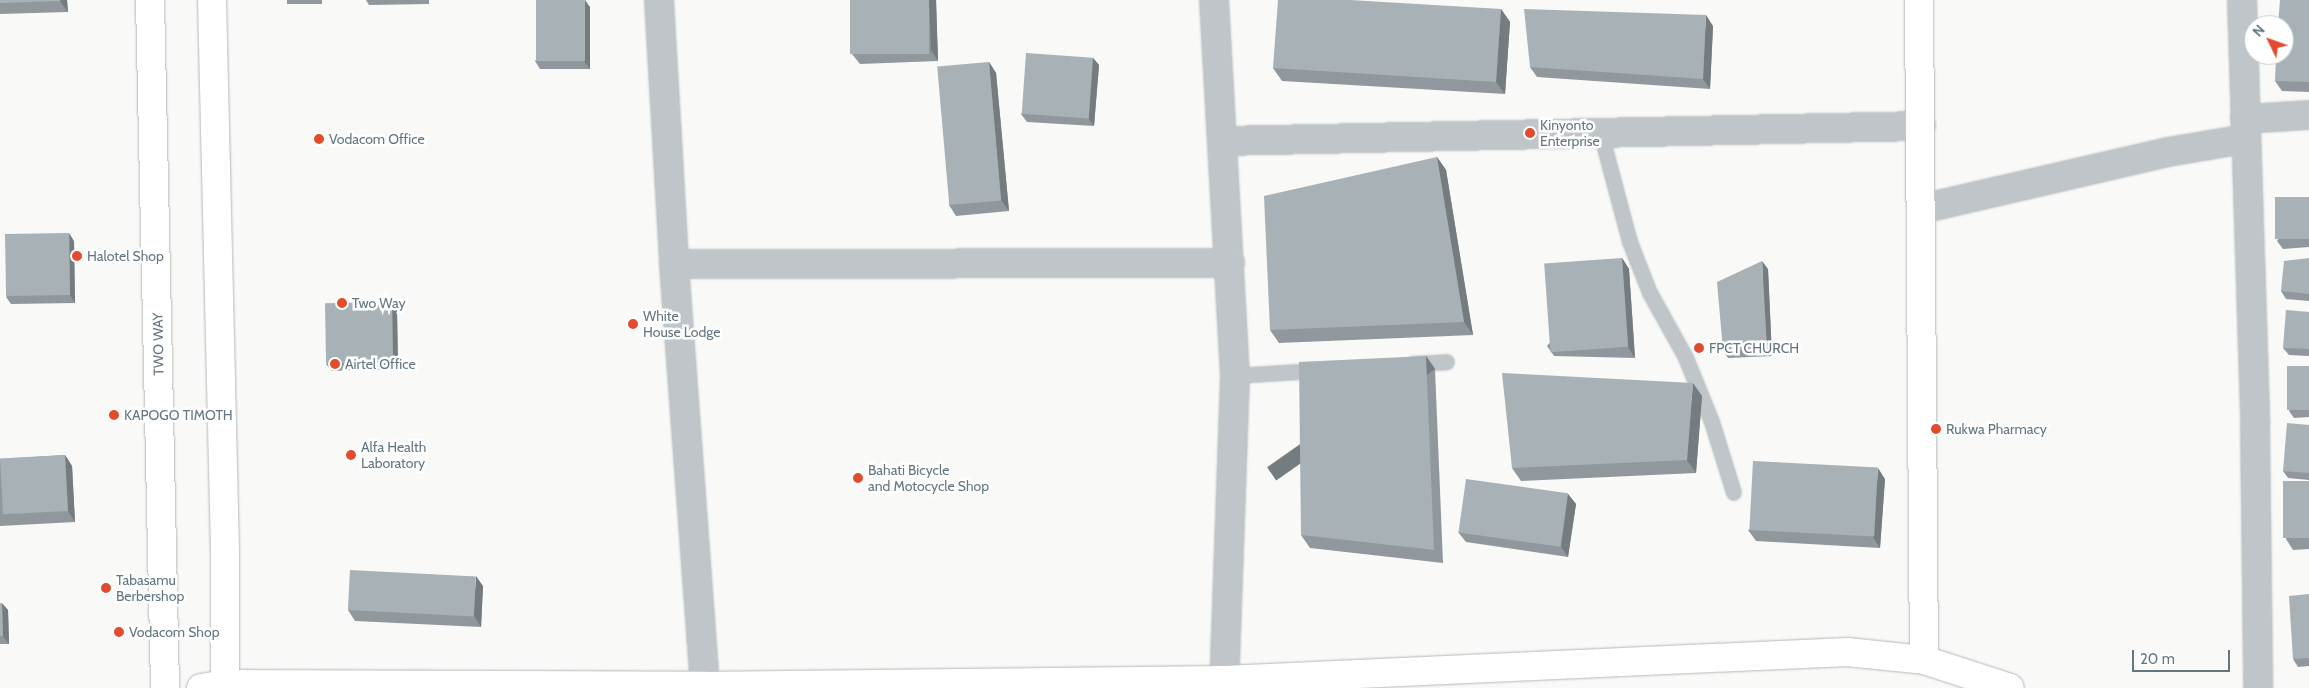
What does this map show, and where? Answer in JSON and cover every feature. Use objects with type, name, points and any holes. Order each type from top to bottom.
[{"type":"street","name":"TWO WAY","points":[[150,0],[165,688]]},
{"type":"street","points":[[212,0],[218,687],[1224,684],[1847,652],[1924,660],[2010,688]]},
{"type":"street","points":[[659,0],[674,264],[705,686]]},
{"type":"street","points":[[1214,0],[1235,376],[1224,684]]},
{"type":"street","points":[[1919,0],[1924,660]]},
{"type":"street","points":[[2242,0],[2255,424],[2258,688]]},
{"type":"street","points":[[1922,209],[2168,152],[2245,129],[2309,115]]},
{"type":"street","points":[[1222,141],[1921,126]]},
{"type":"street","points":[[674,264],[1230,264]]},
{"type":"lane","points":[[1601,133],[1630,242],[1650,293],[1686,358],[1712,422],[1734,493]]},
{"type":"lane","points":[[1399,365],[1447,362]]},
{"type":"lane","points":[[1235,376],[1331,370]]},
{"type":"building","points":[[0,0],[60,0],[60,1],[0,3]]},
{"type":"building","points":[[536,0],[585,0],[585,61],[536,61]]},
{"type":"building","points":[[850,0],[929,0],[929,54],[850,54]]},
{"type":"building","points":[[1278,0],[1350,0],[1501,9],[1496,82],[1273,68]]},
{"type":"building","points":[[2280,0],[2309,0],[2309,82],[2275,81],[2276,65],[2294,65],[2294,15],[2279,15]]},
{"type":"building","points":[[1524,9],[1706,15],[1703,79],[1530,67]]},
{"type":"building","points":[[1026,53],[1093,58],[1089,119],[1022,114]]},
{"type":"building","points":[[989,62],[1001,200],[949,205],[937,67]]},
{"type":"building","points":[[1437,157],[1464,322],[1270,330],[1264,196]]},
{"type":"building","points":[[2275,197],[2309,197],[2309,239],[2275,239]]},
{"type":"building","points":[[69,233],[70,295],[6,296],[5,234]]},
{"type":"building","points":[[1622,258],[1628,347],[1550,352],[1544,263]]},
{"type":"building","points":[[2309,258],[2309,294],[2281,291],[2284,261]]},
{"type":"building","points":[[1762,261],[1767,349],[1723,350],[1717,282]]},
{"type":"building","points":[[392,302],[393,362],[326,363],[325,303]]},
{"type":"building","points":[[2286,310],[2309,312],[2309,349],[2283,348]]},
{"type":"building","points":[[1426,356],[1434,550],[1301,535],[1299,362]]},
{"type":"building","points":[[2287,366],[2309,366],[2309,410],[2287,410]]},
{"type":"building","points":[[1502,373],[1693,383],[1687,460],[1512,468]]},
{"type":"building","points":[[2287,423],[2309,425],[2309,473],[2283,471]]},
{"type":"building","points":[[65,455],[68,511],[3,514],[0,458]]},
{"type":"building","points":[[1753,461],[1878,468],[1874,536],[1749,530]]},
{"type":"building","points":[[1466,479],[1568,493],[1560,547],[1458,532]]},
{"type":"building","points":[[2283,481],[2309,481],[2309,538],[2283,538]]},
{"type":"building","points":[[350,570],[476,577],[474,617],[348,610]]},
{"type":"building","points":[[2309,594],[2309,658],[2293,659],[2289,596]]},
{"type":"building","points":[[0,603],[2,603],[3,636],[0,636]]},
{"type":"place","name":"Kinyonto Enterprise","points":[[1530,133]]},
{"type":"place","name":"Vodacom Office","points":[[319,139]]},
{"type":"place","name":"Halotel Shop","points":[[77,256]]},
{"type":"place","name":"Two Way","points":[[342,303]]},
{"type":"place","name":"White House Lodge","points":[[633,324]]},
{"type":"place","name":"FPCT CHURCH","points":[[1699,348]]},
{"type":"place","name":"Airtel Office","points":[[335,364]]},
{"type":"place","name":"KAPOGO TIMOTH","points":[[114,415]]},
{"type":"place","name":"Rukwa Pharmacy","points":[[1936,429]]},
{"type":"place","name":"Alfa Health Laboratory","points":[[351,455]]},
{"type":"place","name":"Bahati Bicycle and Motocycle Shop","points":[[858,478]]},
{"type":"place","name":"Tabasamu Berbershop","points":[[106,588]]},
{"type":"place","name":"Vodacom Shop","points":[[119,632]]}]
